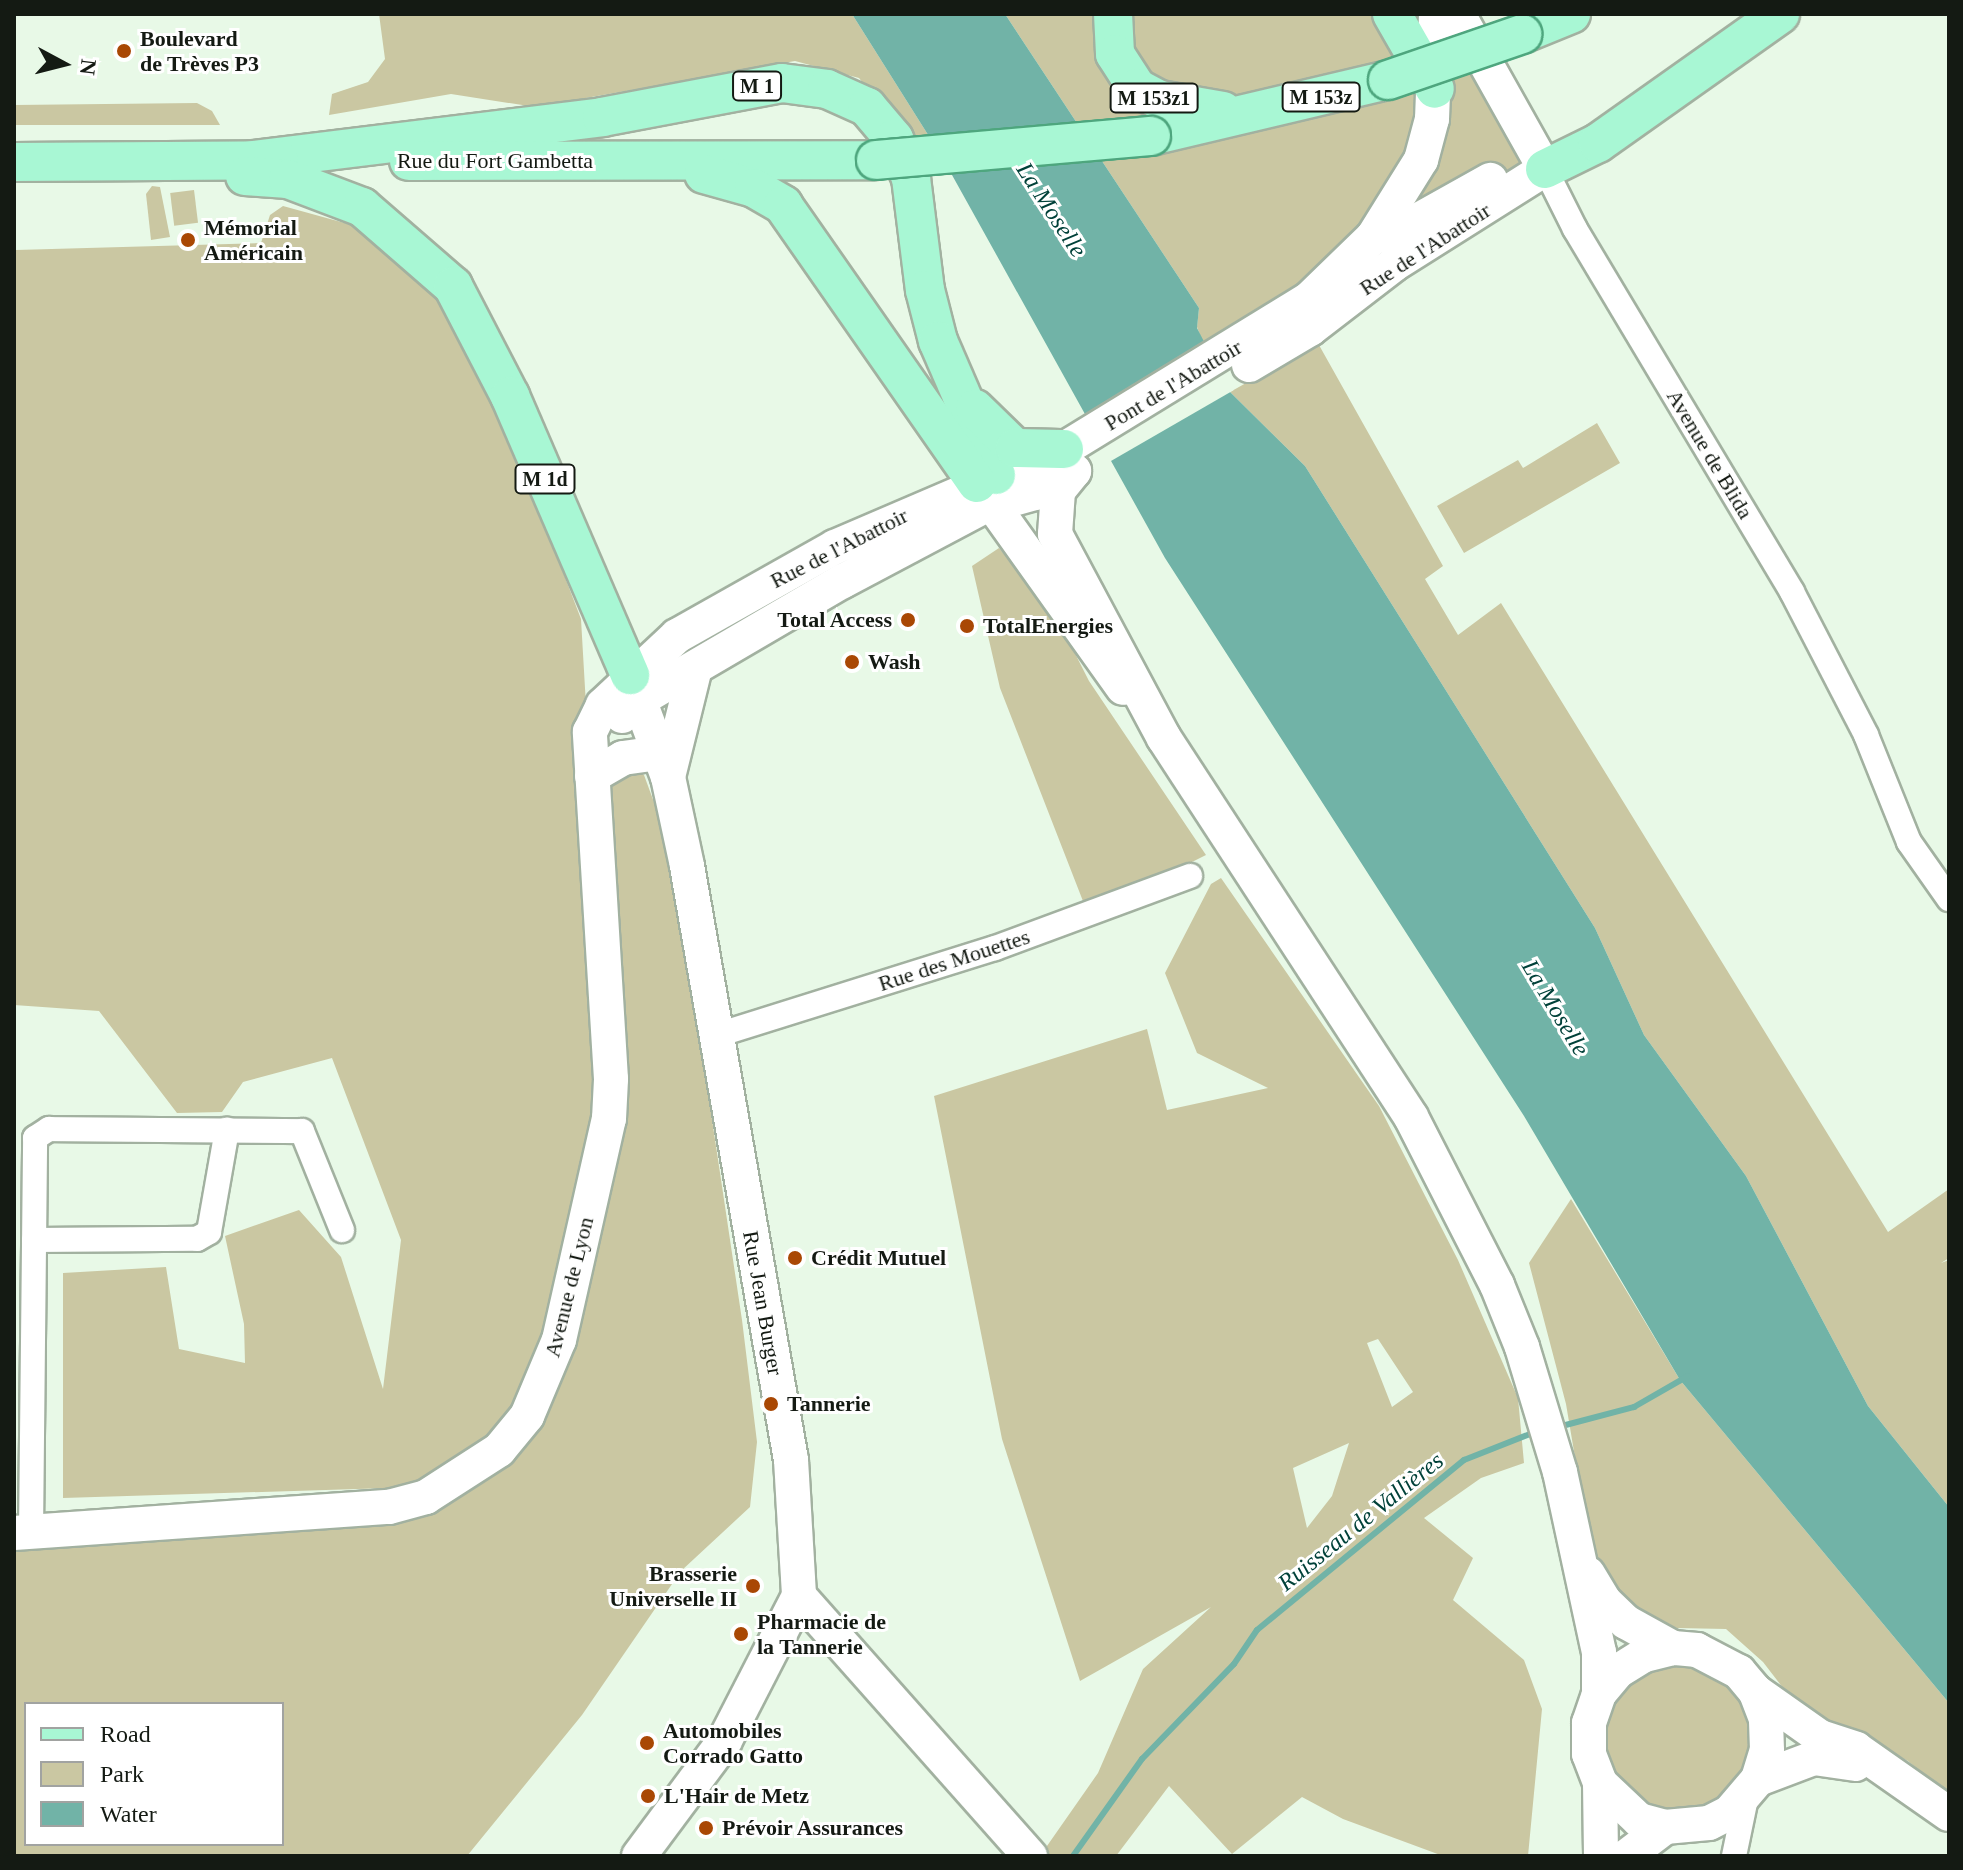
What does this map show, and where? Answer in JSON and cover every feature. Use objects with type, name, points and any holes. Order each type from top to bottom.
[{"type":"main road","name":"M 153z1","points":[[1113,14],[1115,54],[1137,88],[1179,105],[1254,114]]},
{"type":"main road","points":[[1392,14],[1435,89]]},
{"type":"main road","name":"Rue de l'Abattoir","points":[[1260,345],[1373,237],[1421,160],[1435,89],[1436,14]]},
{"type":"main road","name":"Avenue de Blida","points":[[1458,14],[1545,169]]},
{"type":"main road","name":"M 153z","points":[[1254,114],[1388,80],[1571,14]]},
{"type":"main road","points":[[1373,237],[1397,232],[1503,172],[1545,169],[1598,143],[1780,14]]},
{"type":"main road","name":"M 1","points":[[253,160],[602,117],[782,83],[827,89],[867,107],[894,139],[911,178],[925,290],[957,388],[998,492],[1093,652],[1164,738]]},
{"type":"main road","name":"Rue du Fort Gambetta","points":[[115,163],[253,160],[876,160],[1151,136],[1254,114]]},
{"type":"main road","name":"M 1","points":[[658,161],[754,188],[783,205],[998,492],[1115,641]]},
{"type":"main road","name":"M 1","points":[[14,162],[115,163]]},
{"type":"main road","name":"M 1d","points":[[115,163],[288,179],[333,193],[388,225],[453,286],[510,396],[634,687]]},
{"type":"main road","name":"Rue de l'Abattoir","points":[[1260,345],[1310,329],[1393,265],[1545,169]]},
{"type":"main road","name":"Pont de l'Abattoir","points":[[1082,452],[1260,345]]},
{"type":"main road","name":"M 1","points":[[957,388],[997,435],[1015,448],[1082,452],[1058,491],[1055,534],[1115,641],[1164,738],[1411,1117],[1497,1285],[1536,1392],[1560,1472],[1599,1652],[1599,1694]]},
{"type":"main road","name":"Rue de l'Abattoir","points":[[634,687],[695,668],[998,492],[1082,452]]},
{"type":"main road","name":"Rue de l'Abattoir","points":[[634,687],[677,636],[835,547],[998,492]]},
{"type":"main road","points":[[592,776],[623,758],[664,765],[695,668]]},
{"type":"main road","name":"Rue Jean Burger","points":[[634,687],[664,765],[791,1460],[799,1596]]},
{"type":"main road","name":"Avenue de Lyon","points":[[23,1533],[326,1515],[426,1497],[499,1450],[527,1416],[559,1340],[609,1119],[611,1079],[590,732],[603,705],[634,687]]},
{"type":"main road","name":"M 1","points":[[1578,1558],[1604,1601],[1626,1622],[1673,1648]]},
{"type":"main road","points":[[639,1856],[725,1740],[799,1596],[1030,1856]]},
{"type":"main road","points":[[1601,1856],[1600,1783],[1589,1754],[1589,1723],[1599,1694],[1618,1671],[1644,1655],[1673,1648],[1720,1658],[1755,1691],[1797,1723],[1856,1749],[1949,1814]]},
{"type":"main road","points":[[1752,1788],[1767,1735],[1755,1691]]},
{"type":"main road","points":[[1600,1783],[1639,1820],[1665,1827],[1709,1823],[1752,1788],[1792,1763],[1828,1756],[1897,1776]]},
{"type":"main road","points":[[1627,1856],[1665,1827]]},
{"type":"street","name":"Avenue de Blida","points":[[1545,169],[1575,229],[1792,592],[1866,735],[1909,842],[1949,899]]},
{"type":"street","name":"Rue des Mouettes","points":[[714,1036],[995,948],[1190,876]]},
{"type":"street","points":[[23,1533],[35,1138],[49,1129],[302,1131],[342,1230]]},
{"type":"street","points":[[34,1240],[197,1239],[209,1232],[227,1130]]},
{"type":"street","points":[[1734,1856],[1752,1788]]},
{"type":"green space","points":[[379,14],[852,14],[942,157],[920,156],[859,78],[795,61],[535,107],[451,94],[329,115],[332,94],[368,82],[385,59]]},
{"type":"green space","points":[[1005,14],[1443,14],[1545,169],[1310,329],[1443,566],[1425,579],[1458,635],[1501,603],[1888,1232],[1949,1189],[1949,1258],[1941,1263],[1949,1260],[1949,1507],[1868,1406],[1746,1176],[1644,1035],[1595,928],[1305,466],[1230,392],[1271,369],[1205,348],[1197,327],[1199,308]]},
{"type":"green space","points":[[197,103],[212,111],[220,125],[14,125],[14,105]]},
{"type":"green space","points":[[152,186],[160,187],[170,237],[151,240],[146,194]]},
{"type":"green space","points":[[194,190],[198,223],[174,226],[170,193]]},
{"type":"green space","points":[[283,206],[370,230],[441,293],[502,413],[581,619],[588,740],[644,775],[662,824],[684,932],[742,1320],[757,1442],[750,1507],[681,1571],[582,1715],[467,1856],[14,1856],[14,1546],[421,1487],[63,1498],[63,1273],[166,1267],[179,1349],[245,1363],[244,1324],[225,1236],[299,1210],[341,1257],[383,1389],[401,1240],[332,1058],[243,1082],[222,1112],[177,1113],[99,1011],[14,1005],[16,250],[261,243],[270,215]]},
{"type":"green space","points":[[1597,423],[1620,463],[1464,553],[1437,506],[1518,460],[1523,468]]},
{"type":"green space","points":[[999,548],[1056,616],[1089,681],[1206,855],[1088,914],[1000,688],[972,566]]},
{"type":"green space","points":[[1221,878],[1379,1106],[1458,1260],[1518,1398],[1524,1463],[1481,1478],[1424,1518],[1473,1558],[1453,1600],[1524,1660],[1542,1709],[1528,1856],[1443,1856],[1343,1819],[1302,1797],[1232,1854],[1169,1786],[1116,1856],[1040,1856],[1098,1773],[1143,1669],[1211,1607],[1080,1681],[1002,1439],[934,1096],[1147,1029],[1167,1110],[1268,1088],[1197,1053],[1165,973],[1211,884]],"holes":[[[1378,1339],[1413,1392],[1392,1407],[1367,1343]],[[1349,1443],[1332,1496],[1307,1528],[1293,1468]]]},
{"type":"green space","points":[[1571,1199],[1680,1380],[1949,1703],[1949,1796],[1908,1761],[1797,1706],[1763,1662],[1726,1629],[1677,1628],[1622,1607],[1592,1558],[1566,1404],[1529,1263]]},
{"type":"green space","points":[[1678,1662],[1707,1668],[1731,1684],[1747,1708],[1753,1737],[1747,1766],[1731,1790],[1707,1806],[1678,1812],[1649,1806],[1625,1790],[1609,1766],[1603,1737],[1609,1708],[1625,1684],[1649,1668]]},
{"type":"water","name":"La Moselle","points":[[852,14],[1005,14],[1199,308],[1197,328],[1230,392],[1305,466],[1595,928],[1644,1035],[1746,1176],[1868,1406],[1949,1507],[1949,1703],[1680,1380],[1524,1116],[1165,558],[942,157]]},
{"type":"pier","points":[[1208,346],[1234,390],[1109,462],[1083,418]]},
{"type":"waterway","name":"Ruisseau de Vallières","points":[[1558,1427],[1634,1407],[1688,1376]]},
{"type":"waterway","name":"Ruisseau de Vallières","points":[[1073,1856],[1142,1759],[1234,1664],[1257,1630],[1464,1460],[1535,1432]]},
{"type":"place","name":"Boulevard de Trèves P3","points":[[124,51]]},
{"type":"place","name":"Mémorial Américain","points":[[188,240]]},
{"type":"place","name":"Total Access","points":[[908,620]]},
{"type":"place","name":"TotalEnergies","points":[[967,626]]},
{"type":"place","name":"Wash","points":[[852,662]]},
{"type":"place","name":"Crédit Mutuel","points":[[795,1258]]},
{"type":"place","name":"Tannerie","points":[[771,1404]]},
{"type":"place","name":"Brasserie Universelle II","points":[[753,1586]]},
{"type":"place","name":"Pharmacie de la Tannerie","points":[[741,1634]]},
{"type":"place","name":"Automobiles Corrado Gatto","points":[[647,1743]]},
{"type":"place","name":"L'Hair de Metz","points":[[648,1796]]},
{"type":"place","name":"Prévoir Assurances","points":[[706,1828]]}]
